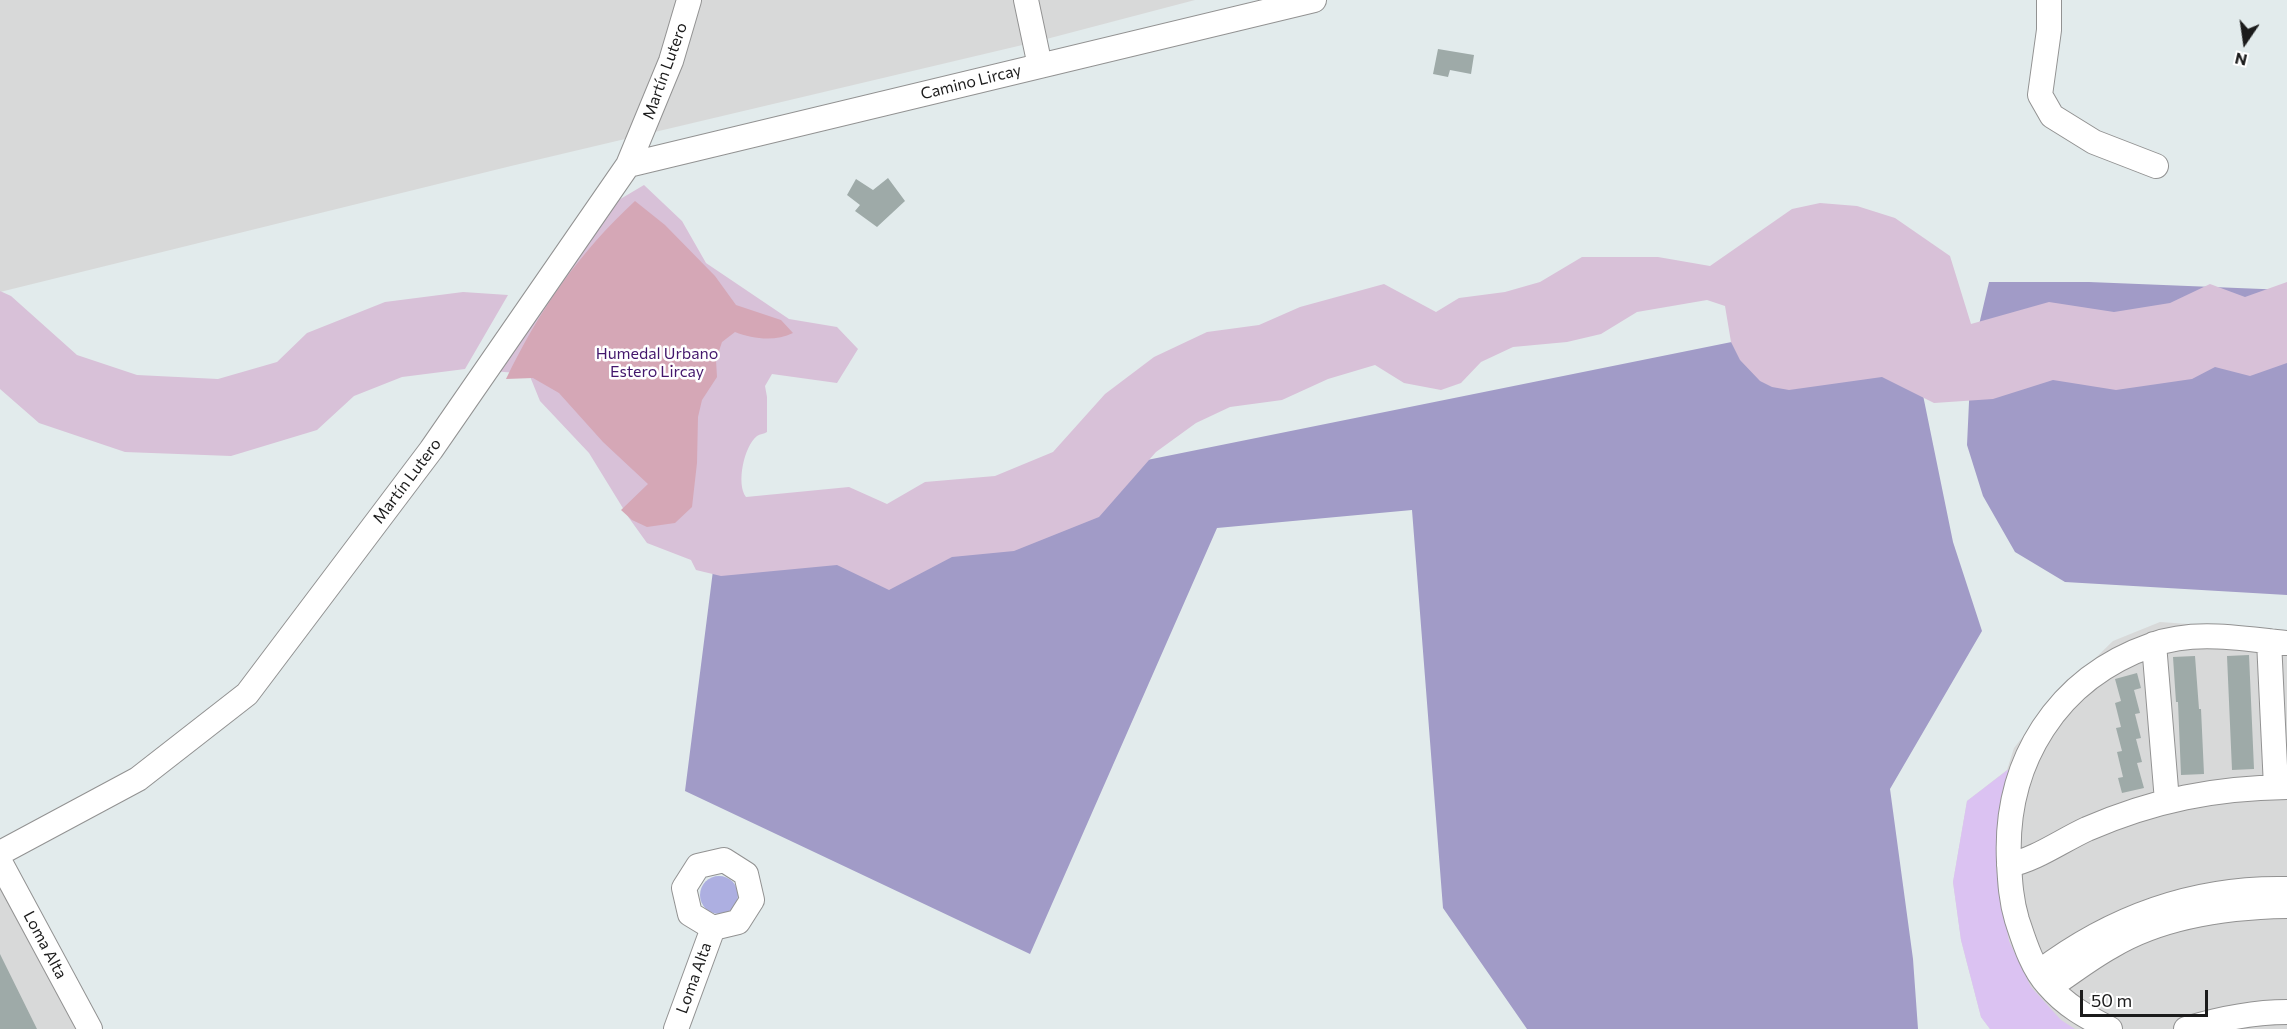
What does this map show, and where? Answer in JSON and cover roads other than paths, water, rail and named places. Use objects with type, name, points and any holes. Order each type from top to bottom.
[{"type":"street","name":"Martín Lutero","points":[[0,853],[138,779],[247,694],[431,450],[628,165],[671,61],[689,0]]},
{"type":"street","points":[[1026,0],[1040,66]]},
{"type":"street","name":"Camino Lircay","points":[[628,165],[1314,0]]},
{"type":"street","points":[[2049,0],[2049,30],[2040,96],[2052,116],[2094,142],[2156,166]]},
{"type":"street","points":[[2009,865],[2031,859],[2089,828],[2167,801],[2194,794],[2282,787],[2278,642],[2216,636],[2172,639],[2154,644],[2115,661],[2079,686],[2049,719],[2037,737],[2019,777],[2009,821],[2009,865],[2010,899],[2025,944],[2044,980],[2072,1009],[2110,1029]]},
{"type":"street","points":[[2154,644],[2167,801]]},
{"type":"street","name":"Loma Alta","points":[[0,862],[90,1029]]},
{"type":"street","points":[[2044,980],[2062,955],[2103,931],[2138,915],[2165,905],[2220,893],[2287,889]]},
{"type":"street","points":[[2044,980],[2113,945],[2159,925],[2207,912],[2236,908],[2287,906]]},
{"type":"street","name":"Loma Alta","points":[[676,1029],[713,928]]},
{"type":"street","points":[[2186,1029],[2220,1019],[2287,1012]]},
{"type":"park label","name":"Humedal Urbano Estero Lircay","points":[[657,363]]}]
